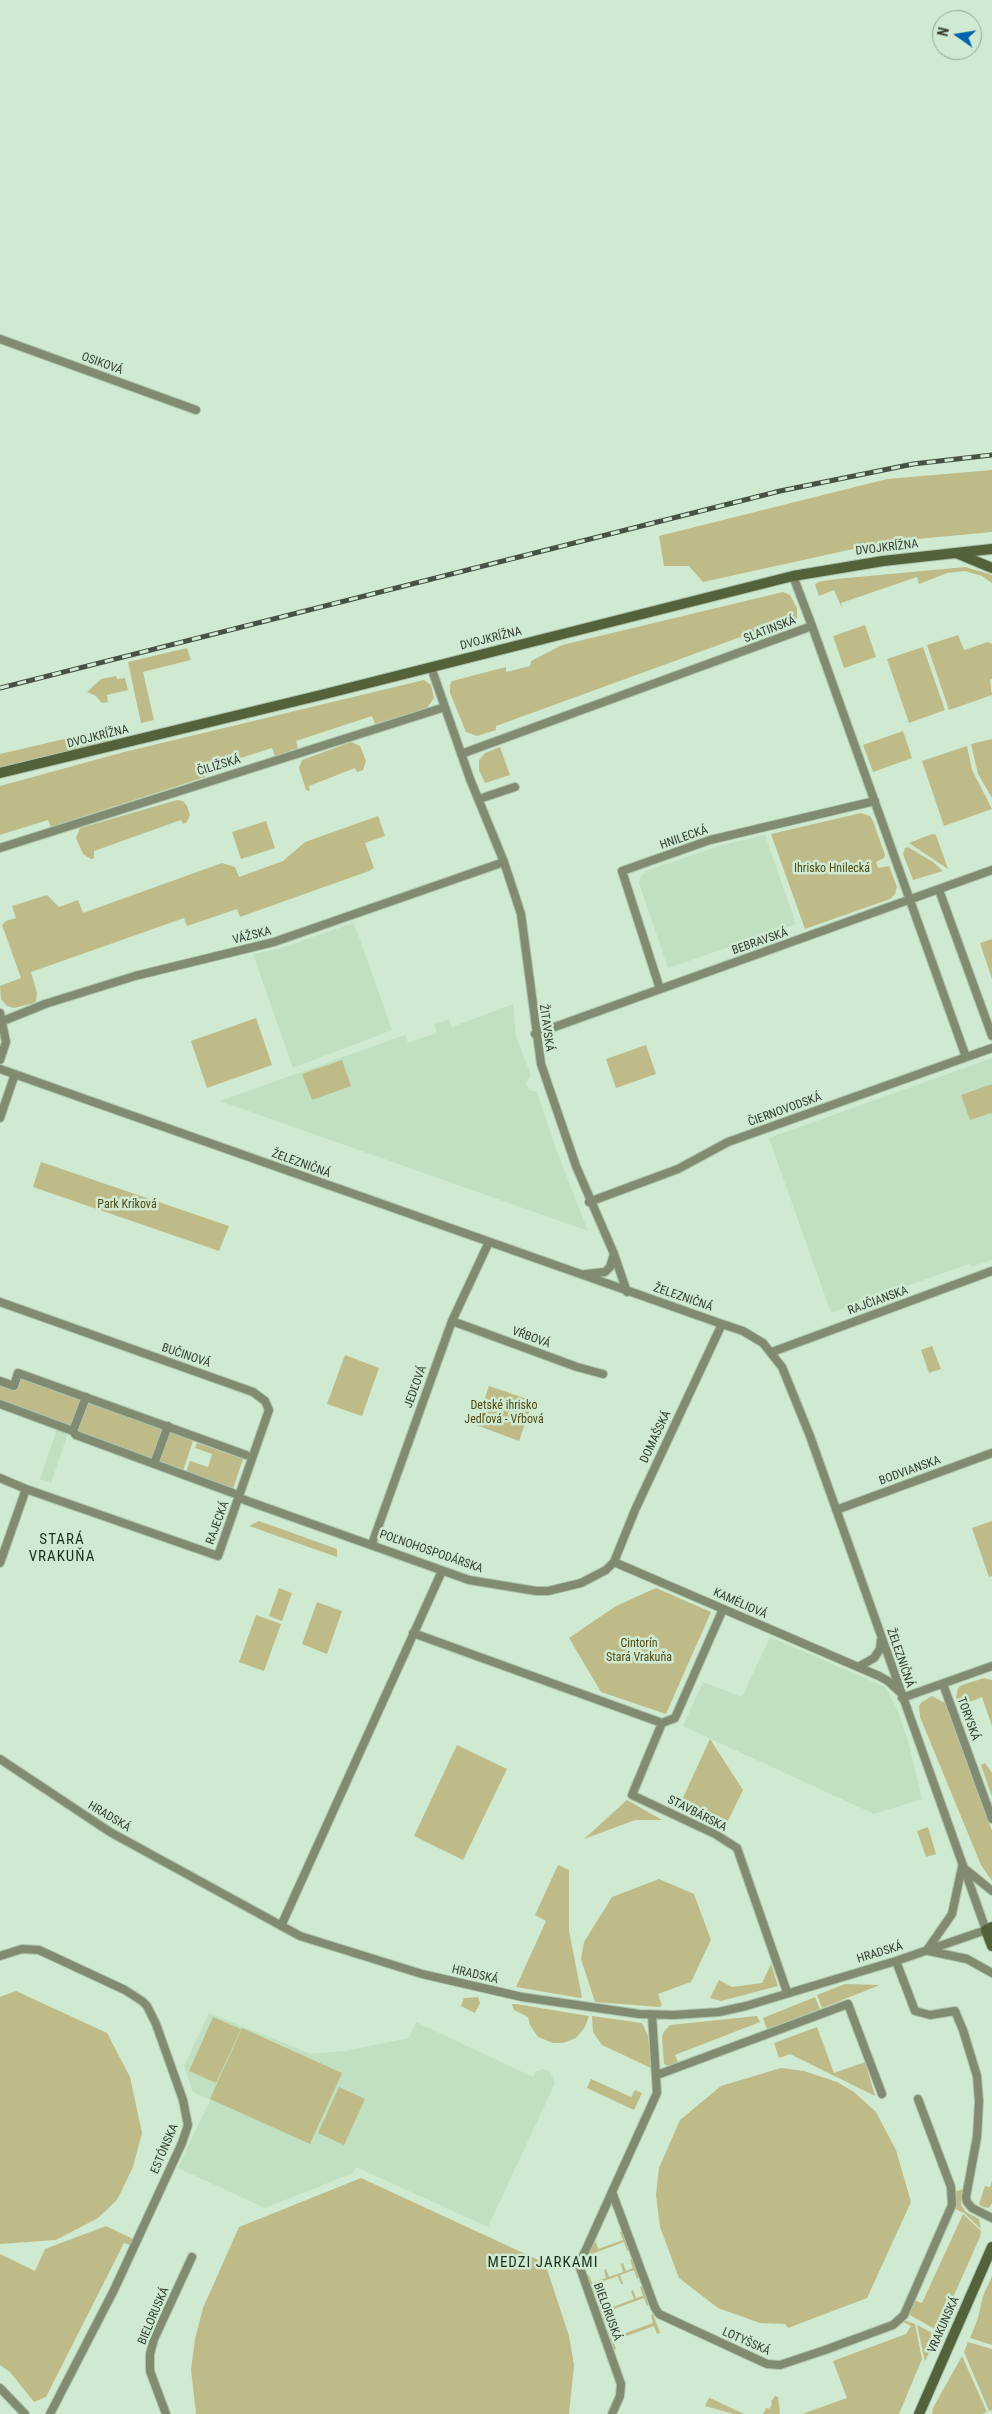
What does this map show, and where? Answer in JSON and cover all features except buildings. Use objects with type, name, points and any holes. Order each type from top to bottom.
[{"type":"street","name":"OSIKOVÁ","points":[[0,339],[196,410]]},
{"type":"street","name":"DVOJKRÍŽNA","points":[[0,773],[793,576],[829,568],[953,552],[992,549]]},
{"type":"street","points":[[953,552],[992,568]]},
{"type":"street","points":[[793,576],[812,626]]},
{"type":"street","name":"SLATINSKÁ","points":[[461,754],[812,626],[966,1057]]},
{"type":"street","name":"ŽITAVSKÁ","points":[[431,667],[461,754],[504,862],[521,914],[535,1034],[544,1072],[590,1202],[614,1254],[627,1292]]},
{"type":"street","name":"ČILIŽSKÁ","points":[[0,848],[445,707]]},
{"type":"street","points":[[480,799],[514,787]]},
{"type":"street","name":"HNILECKÁ","points":[[660,989],[622,872],[710,840],[875,802]]},
{"type":"street","name":"VÁŽSKA","points":[[1,1017],[135,976],[274,942],[504,862]]},
{"type":"street","name":"BEBRAVSKÁ","points":[[535,1034],[992,870]]},
{"type":"street","points":[[939,890],[992,1036]]},
{"type":"street","points":[[0,1060],[6,1042],[1,1017]]},
{"type":"street","name":"ČIERNOVODSKÁ","points":[[590,1202],[678,1169],[728,1142],[992,1048]]},
{"type":"street","name":"ŽELEZNIČNÁ","points":[[0,1069],[722,1324],[751,1335],[772,1352],[782,1367],[836,1510],[962,1867],[989,1929]]},
{"type":"street","points":[[0,1118],[15,1074]]},
{"type":"street","name":"JEDĽOVÁ","points":[[372,1544],[452,1321],[489,1242]]},
{"type":"street","points":[[578,1274],[605,1272],[610,1267],[614,1254]]},
{"type":"street","name":"RAJČIANSKA","points":[[772,1352],[992,1271]]},
{"type":"street","name":"BUČINOVÁ","points":[[0,1302],[261,1396],[267,1404],[268,1413],[236,1495]]},
{"type":"street","name":"VŔBOVÁ","points":[[452,1321],[602,1374]]},
{"type":"street","name":"DOMAŠSKÁ","points":[[614,1562],[635,1510],[722,1324]]},
{"type":"street","points":[[0,1381],[14,1386],[18,1373],[246,1455]]},
{"type":"street","points":[[73,1431],[86,1397]]},
{"type":"street","name":"POĽNOHOSPODÁRSKA","points":[[0,1404],[73,1431],[76,1435],[236,1495],[442,1570],[495,1586],[536,1592],[548,1591],[581,1583],[606,1570],[614,1562]]},
{"type":"street","points":[[154,1464],[168,1426]]},
{"type":"street","name":"BODVIANSKA","points":[[836,1510],[992,1453]]},
{"type":"street","points":[[0,1478],[26,1489],[0,1563]]},
{"type":"street","name":"RAJECKÁ","points":[[26,1489],[218,1556],[236,1495]]},
{"type":"street","name":"KAMÉLIOVÁ","points":[[614,1562],[888,1680],[902,1696]]},
{"type":"street","points":[[281,1926],[442,1570]]},
{"type":"street","name":"STAVBÁRSKA","points":[[723,1608],[675,1718],[662,1724],[632,1794],[715,1834],[737,1848],[787,1992]]},
{"type":"street","points":[[413,1633],[662,1724]]},
{"type":"street","points":[[858,1667],[874,1658],[880,1649],[881,1637]]},
{"type":"street","points":[[902,1696],[943,1684],[992,1666]]},
{"type":"street","name":"TORYSKÁ","points":[[943,1684],[992,1819]]},
{"type":"street","name":"HRADSKÁ","points":[[0,1760],[88,1819],[281,1926],[326,1945],[456,1982],[506,1994],[585,2008],[652,2015],[719,2012],[746,2006],[787,1992],[896,1961],[989,1929]]},
{"type":"street","points":[[992,1891],[962,1867],[952,1914],[927,1950],[968,1959],[992,1973]]},
{"type":"street","points":[[989,1929],[992,1946]]},
{"type":"street","name":"ESTÓNSKA","points":[[0,1956],[22,1949],[39,1950],[125,1990],[142,2001],[147,2006],[156,2024],[183,2100],[188,2120],[182,2143],[133,2250],[50,2414]]},
{"type":"street","points":[[896,1961],[915,2011],[930,2015],[955,2011],[977,2076],[978,2121],[966,2197],[969,2205],[992,2218]]},
{"type":"street","points":[[657,2075],[848,2004],[882,2094]]},
{"type":"street","points":[[612,2192],[657,2093],[652,2015]]},
{"type":"street","name":"LOTYŠSKÁ","points":[[612,2192],[644,2281],[659,2314],[761,2362],[780,2366],[893,2325],[904,2315],[952,2205],[951,2187],[918,2099]]},
{"type":"street","name":"BIELORUSKÁ","points":[[612,2192],[579,2265],[621,2384],[620,2396],[612,2414]]},
{"type":"street","name":"VRAKUNSKÁ","points":[[919,2414],[992,2246]]},
{"type":"street","name":"BIELORUSKÁ","points":[[166,2414],[150,2371],[150,2354],[154,2339],[192,2257]]},
{"type":"street","points":[[0,2388],[25,2414]]},
{"type":"shaded area","points":[[765,835],[796,924],[668,968],[639,883],[641,876],[646,871],[719,846]]},
{"type":"shaded area","points":[[354,923],[392,1030],[293,1068],[253,954],[277,949]]},
{"type":"shaded area","points":[[513,1004],[516,1037],[531,1075],[526,1083],[529,1090],[537,1092],[556,1149],[588,1231],[220,1101],[405,1035],[408,1043],[437,1033],[434,1025],[449,1019],[452,1027]]},
{"type":"shaded area","points":[[992,1058],[992,1260],[971,1267],[970,1264],[966,1265],[831,1313],[769,1138]]},
{"type":"shaded area","points":[[57,1429],[68,1433],[51,1483],[40,1479]]},
{"type":"shaded area","points":[[770,1637],[885,1687],[897,1709],[908,1741],[922,1799],[874,1814],[683,1726],[703,1682],[742,1697]]},
{"type":"shaded area","points":[[209,2013],[311,2054],[345,2051],[409,2038],[416,2022],[533,2077],[535,2072],[542,2069],[550,2071],[555,2083],[488,2227],[356,2167],[353,2173],[265,2208],[178,2168],[210,2100],[193,2092],[184,2066]]},
{"type":"green space","points":[[992,470],[992,532],[885,542],[703,582],[689,566],[664,566],[659,536],[887,479]]},
{"type":"green space","points":[[965,567],[992,575],[992,583],[982,576],[965,571],[947,573],[919,584],[917,577],[841,603],[843,610],[834,590],[819,596],[815,585],[818,582],[836,579]]},
{"type":"green space","points":[[783,592],[790,595],[797,608],[797,618],[793,624],[783,629],[779,623],[496,726],[496,730],[477,736],[466,732],[450,693],[452,681],[506,667],[506,672],[530,666],[531,661],[562,645]]},
{"type":"green space","points":[[865,625],[876,657],[844,668],[833,636]]},
{"type":"green space","points":[[958,635],[964,650],[988,642],[992,644],[992,679],[990,680],[992,695],[949,710],[927,645]]},
{"type":"green space","points":[[923,647],[945,710],[909,723],[887,659]]},
{"type":"green space","points":[[187,648],[191,660],[143,672],[154,720],[141,723],[128,662]]},
{"type":"green space","points":[[116,676],[117,679],[125,678],[128,690],[107,695],[108,702],[102,703],[96,696],[87,692],[101,679]]},
{"type":"green space","points":[[424,680],[431,685],[434,698],[427,708],[375,724],[372,716],[296,741],[298,748],[275,756],[272,748],[203,770],[205,777],[51,827],[48,820],[0,835],[0,786],[124,752]]},
{"type":"green space","points":[[903,731],[912,758],[873,772],[863,745]]},
{"type":"green space","points":[[94,732],[105,736],[109,742],[0,768],[0,754]]},
{"type":"green space","points":[[992,739],[992,798],[978,774],[971,744]]},
{"type":"green space","points":[[351,742],[360,746],[366,761],[363,770],[357,772],[355,768],[309,786],[310,791],[306,790],[299,768],[302,760]]},
{"type":"green space","points":[[967,746],[972,770],[992,809],[944,826],[922,761]]},
{"type":"green space","points":[[500,747],[510,775],[485,783],[479,770],[479,760],[485,753]]},
{"type":"green space","points":[[177,800],[183,801],[187,806],[190,815],[187,822],[183,824],[181,820],[94,851],[94,858],[91,859],[83,854],[76,838],[80,828]]},
{"type":"green space","name":"Ihrisko Hnilecká","points":[[861,813],[870,816],[873,821],[885,855],[884,858],[876,862],[878,868],[889,866],[897,887],[895,894],[890,899],[805,929],[771,834]]},
{"type":"green space","points":[[378,816],[385,836],[365,843],[374,868],[369,871],[240,917],[237,909],[187,926],[184,918],[31,972],[37,993],[34,1003],[14,1008],[7,1006],[1,999],[0,986],[21,978],[2,925],[6,921],[16,918],[12,906],[47,895],[59,907],[78,900],[83,913],[222,863],[235,867],[239,877],[283,861],[305,842]]},
{"type":"green space","points":[[266,821],[275,848],[241,859],[232,832]]},
{"type":"green space","points":[[932,834],[936,835],[948,869],[909,843]]},
{"type":"green space","points":[[908,847],[933,862],[943,871],[913,880],[903,854],[905,848]]},
{"type":"green space","points":[[992,939],[992,979],[980,943]]},
{"type":"green space","points":[[256,1018],[272,1065],[207,1088],[191,1041]]},
{"type":"green space","points":[[646,1045],[656,1074],[616,1088],[606,1059]]},
{"type":"green space","points":[[342,1060],[351,1086],[312,1100],[302,1074]]},
{"type":"green space","points":[[992,1084],[992,1115],[991,1113],[970,1120],[961,1095]]},
{"type":"green space","name":"Park Kríková","points":[[41,1162],[229,1226],[219,1251],[33,1187]]},
{"type":"green space","points":[[932,1346],[941,1369],[929,1373],[921,1350]]},
{"type":"green space","points":[[345,1355],[379,1368],[362,1416],[327,1404]]},
{"type":"green space","points":[[21,1377],[193,1441],[183,1471],[0,1403],[0,1383],[17,1388]]},
{"type":"green space","name":"Detské ihrisko Jedľová - Vŕbová","points":[[489,1386],[533,1401],[519,1441],[476,1425]]},
{"type":"green space","points":[[197,1443],[243,1459],[233,1489],[186,1472],[190,1461],[208,1467],[212,1454],[195,1448]]},
{"type":"green space","points":[[259,1521],[337,1549],[337,1557],[249,1526]]},
{"type":"green space","points":[[992,1521],[992,1576],[989,1577],[972,1528]]},
{"type":"green space","points":[[279,1588],[292,1593],[282,1621],[269,1616]]},
{"type":"green space","name":"Cintorín Stará Vrakuňa","points":[[656,1588],[711,1612],[666,1714],[601,1692],[569,1638],[616,1606]]},
{"type":"green space","points":[[317,1602],[342,1611],[327,1654],[302,1644]]},
{"type":"green space","points":[[256,1615],[281,1624],[264,1671],[239,1662]]},
{"type":"green space","points":[[984,1678],[992,1680],[992,1726],[982,1697],[967,1703],[969,1710],[961,1713],[956,1698],[958,1688],[962,1685]]},
{"type":"green space","points":[[932,1696],[945,1703],[992,1831],[992,1881],[981,1865],[920,1717],[919,1706]]},
{"type":"green space","points":[[710,1739],[743,1790],[727,1823],[681,1802]]},
{"type":"green space","points":[[457,1745],[507,1769],[463,1860],[414,1836]]},
{"type":"green space","points":[[985,1763],[992,1773],[992,1797],[981,1765]]},
{"type":"green space","points":[[627,1800],[662,1820],[635,1820],[584,1839]]},
{"type":"green space","points":[[928,1827],[936,1854],[926,1857],[917,1831]]},
{"type":"green space","points":[[558,1865],[569,1870],[569,1931],[582,1997],[580,1998],[516,1987],[546,1921],[535,1915]]},
{"type":"green space","points":[[659,1879],[694,1894],[711,1940],[691,1982],[658,1994],[662,2005],[660,2007],[595,2002],[581,1959],[584,1942],[612,1897]]},
{"type":"green space","points":[[771,1964],[778,1986],[721,2001],[710,1998],[719,1980],[732,1987],[762,1983]]},
{"type":"green space","points":[[845,1984],[880,1985],[822,2008],[817,1995]]},
{"type":"green space","points":[[16,1991],[107,2033],[130,2077],[142,2133],[133,2167],[117,2200],[98,2218],[56,2240],[0,2244],[0,1997]]},
{"type":"green space","points":[[478,1997],[480,2003],[475,2013],[461,2006],[464,1998]]},
{"type":"green space","points":[[815,1997],[820,2009],[767,2029],[763,2018]]},
{"type":"green space","points":[[512,2004],[589,2016],[585,2027],[576,2038],[563,2043],[553,2043],[538,2037],[530,2025],[528,2017],[514,2010]]},
{"type":"green space","points":[[592,2016],[642,2023],[648,2036],[651,2068],[602,2045],[593,2032]]},
{"type":"green space","points":[[757,2016],[760,2022],[675,2055],[678,2062],[668,2066],[664,2064],[662,2038],[663,2033],[670,2025]]},
{"type":"green space","points":[[213,2017],[241,2029],[216,2083],[189,2071]]},
{"type":"green space","points":[[817,2027],[834,2073],[865,2062],[875,2096],[790,2054],[779,2058],[774,2043]]},
{"type":"green space","points":[[242,2028],[342,2073],[310,2144],[210,2099]]},
{"type":"green space","points":[[781,2068],[804,2071],[837,2082],[854,2092],[876,2112],[896,2150],[911,2202],[867,2298],[788,2328],[785,2324],[760,2323],[718,2308],[679,2278],[660,2227],[656,2195],[659,2168],[680,2120],[721,2086]]},
{"type":"green space","points":[[591,2079],[631,2097],[635,2090],[642,2093],[634,2110],[587,2088]]},
{"type":"green space","points":[[339,2087],[365,2099],[344,2145],[318,2133]]},
{"type":"green space","points":[[361,2178],[545,2263],[569,2336],[574,2365],[569,2414],[196,2414],[191,2370],[195,2339],[203,2308],[239,2227]]},
{"type":"green space","points":[[992,2181],[992,2203],[989,2208],[983,2207],[979,2204],[985,2186],[990,2187]]},
{"type":"green space","points":[[963,2189],[961,2205],[966,2212],[979,2219],[981,2229],[964,2213],[955,2209],[954,2192]]},
{"type":"green space","points":[[963,2214],[981,2231],[980,2237],[938,2331],[908,2314],[914,2300],[922,2303]]},
{"type":"green space","points":[[106,2226],[133,2239],[130,2245],[124,2243],[46,2397],[34,2402],[10,2372],[0,2365],[0,2254],[35,2271],[45,2249]]},
{"type":"green space","points":[[622,2231],[629,2250],[627,2251],[624,2242],[589,2255],[584,2267],[593,2243],[596,2242],[598,2249],[623,2240],[620,2232]]},
{"type":"green space","points":[[632,2259],[639,2278],[637,2279],[634,2270],[620,2275],[623,2284],[621,2284],[618,2276],[593,2285],[596,2294],[594,2295],[587,2276],[589,2275],[592,2283],[606,2278],[604,2270],[606,2269],[609,2277],[623,2272],[621,2264],[623,2263],[626,2271],[633,2268],[630,2260]]},
{"type":"green space","points":[[992,2276],[992,2345],[970,2338],[978,2318],[983,2296]]},
{"type":"green space","points":[[642,2286],[649,2305],[647,2306],[644,2298],[603,2313],[606,2322],[604,2322],[597,2303],[599,2303],[602,2311],[634,2299],[631,2291],[633,2290],[636,2298],[643,2296],[640,2287]]},
{"type":"green space","points":[[653,2314],[660,2333],[657,2334],[654,2326],[613,2341],[616,2349],[614,2350],[607,2331],[609,2330],[612,2338],[653,2323],[651,2315]]},
{"type":"green space","points":[[904,2320],[915,2324],[922,2359],[899,2414],[802,2414],[847,2398],[833,2361],[906,2334],[911,2326],[903,2322]]},
{"type":"green space","points":[[917,2325],[936,2335],[925,2362]]},
{"type":"green space","points":[[968,2342],[992,2349],[992,2410],[989,2411],[964,2352]]},
{"type":"green space","points":[[962,2356],[987,2412],[982,2414],[932,2414],[933,2408]]},
{"type":"green space","points":[[775,2396],[778,2397],[780,2414],[763,2414],[766,2408],[770,2409],[771,2402]]},
{"type":"green space","points":[[709,2398],[744,2414],[734,2414],[705,2406]]},
{"type":"railway","points":[[0,688],[780,491],[913,464],[992,455]]},
{"type":"district","name":"STARÁ VRAKUŇA","points":[[62,1548]]},
{"type":"district","name":"MEDZI JARKAMI","points":[[543,2263]]}]
